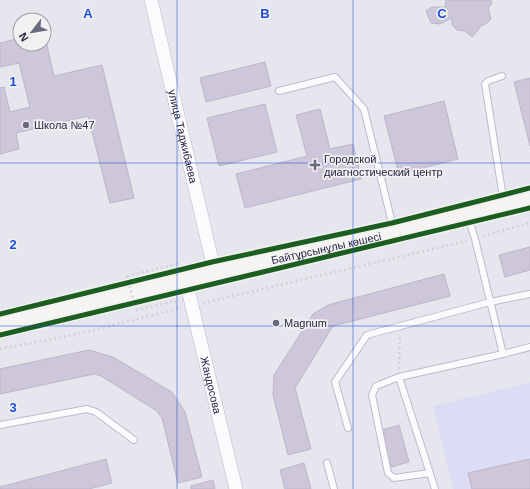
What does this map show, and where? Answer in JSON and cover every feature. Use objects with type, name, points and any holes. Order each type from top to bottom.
[{"type":"main road","name":"Байтұрсынұлы көшесі","points":[[186,275],[215,273],[394,233],[530,199]]},
{"type":"main road","points":[[0,324],[186,275]]},
{"type":"street","name":"улица Таджибаева","points":[[151,0],[215,273]]},
{"type":"street","name":"Жандосова","points":[[186,275],[192,306],[236,489]]},
{"type":"lane","points":[[502,76],[488,81],[485,84],[504,206]]},
{"type":"lane","points":[[279,91],[335,77],[364,109],[394,233]]},
{"type":"lane","points":[[467,215],[475,239],[503,354]]},
{"type":"lane","points":[[348,428],[335,382],[367,335],[490,302],[530,294]]},
{"type":"lane","points":[[430,473],[394,478],[388,473],[372,395],[376,386],[399,377],[530,347]]},
{"type":"lane","points":[[399,377],[435,489]]},
{"type":"lane","points":[[0,425],[87,409],[96,412],[134,440]]},
{"type":"lane","points":[[327,463],[334,489]]},
{"type":"path","points":[[0,349],[78,334],[475,239],[530,223]]},
{"type":"path","points":[[177,264],[127,276],[136,310],[175,301],[178,309]]},
{"type":"path","points":[[170,272],[186,275]]},
{"type":"path","points":[[124,283],[132,282]]},
{"type":"path","points":[[128,304],[143,301]]},
{"type":"path","points":[[399,377],[400,326]]},
{"type":"shaded area","points":[[530,382],[530,489],[453,489],[433,406]]},
{"type":"building","points":[[446,0],[491,0],[492,4],[488,8],[491,19],[486,24],[482,25],[472,37],[465,31],[457,30],[452,25],[452,18],[440,24],[431,23],[426,11],[432,7],[445,7]]},
{"type":"building","name":"Школа №47","points":[[12,40],[12,52],[48,52],[54,76],[102,65],[134,198],[110,203],[88,116],[16,133],[19,149],[0,154],[0,88],[4,87],[10,112],[30,107],[19,63],[0,67],[0,43]]},
{"type":"building","points":[[265,62],[271,86],[206,102],[200,78]]},
{"type":"building","points":[[530,78],[530,146],[514,82]]},
{"type":"building","points":[[444,101],[458,159],[399,174],[384,116]]},
{"type":"building","points":[[265,104],[277,152],[219,166],[207,118]]},
{"type":"building","name":"Городской диагностический центр","points":[[320,109],[330,149],[353,144],[361,179],[245,208],[236,174],[307,156],[296,115]]},
{"type":"building","points":[[530,247],[530,270],[505,277],[499,255]]},
{"type":"building","points":[[444,274],[450,296],[333,326],[295,388],[311,449],[288,455],[273,395],[274,375],[313,314],[328,305]]},
{"type":"building","points":[[89,350],[113,357],[172,392],[185,412],[202,477],[178,483],[162,418],[157,411],[101,376],[94,374],[0,394],[0,369]]},
{"type":"building","points":[[399,425],[409,462],[391,467],[382,430]]},
{"type":"building","points":[[106,459],[112,483],[89,489],[0,489],[0,487]]},
{"type":"building","points":[[530,459],[530,489],[472,489],[468,473]]},
{"type":"building","points":[[304,463],[311,489],[285,489],[280,470]]},
{"type":"building","points":[[213,480],[215,489],[191,489],[191,486]]},
{"type":"cycle path","points":[[0,314],[212,262],[392,223],[530,188]]},
{"type":"cycle path","points":[[0,335],[530,208]]},
{"type":"place","name":"Школа №47","points":[[26,125]]},
{"type":"place","name":"Городской диагностический центр","points":[[315,165]]},
{"type":"place","name":"Magnum","points":[[276,323]]}]
